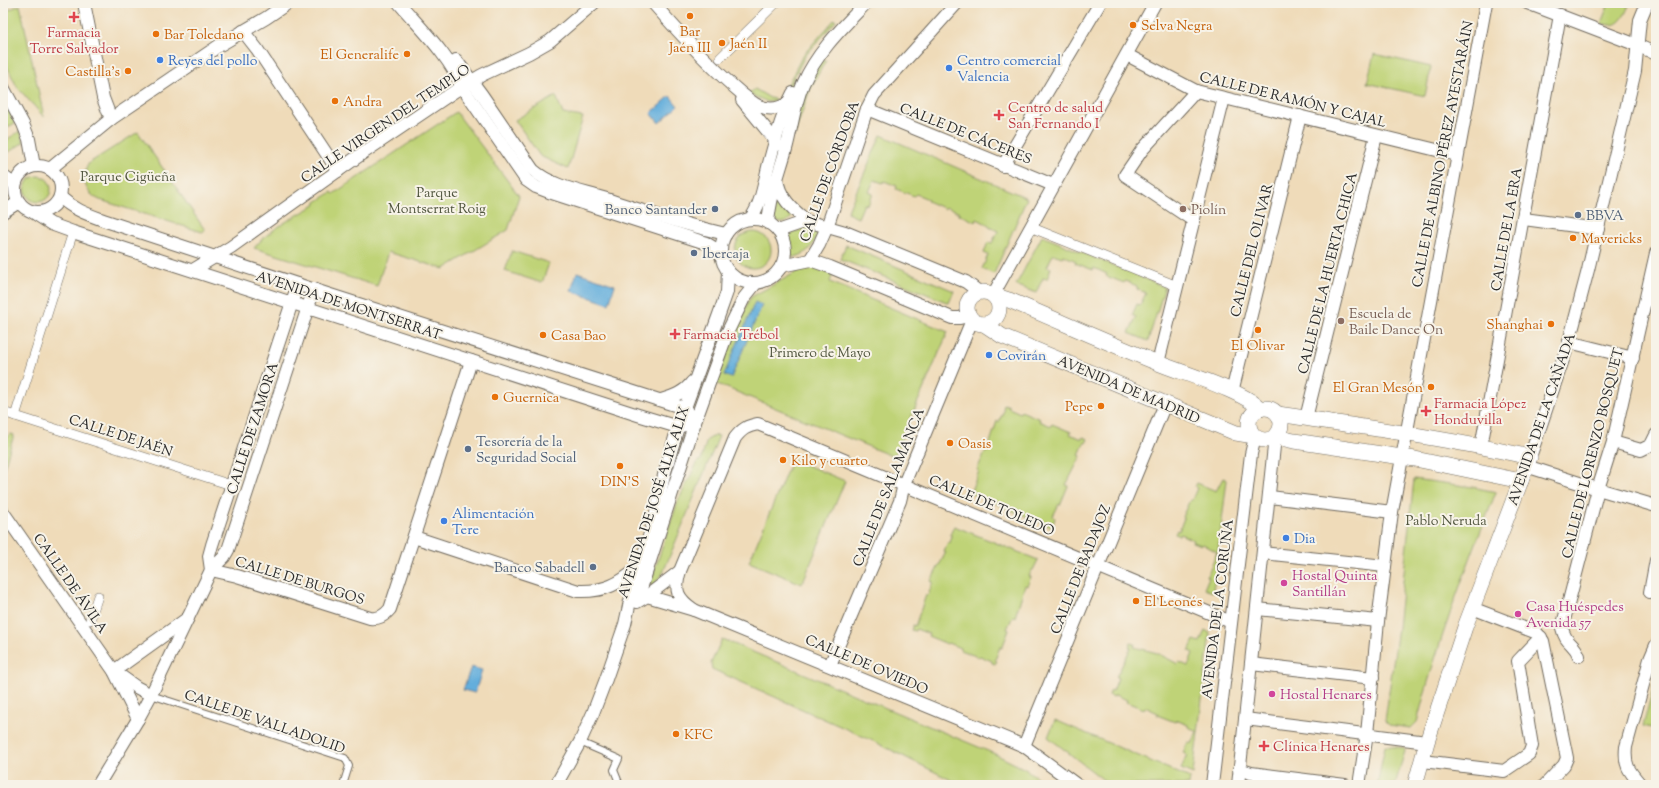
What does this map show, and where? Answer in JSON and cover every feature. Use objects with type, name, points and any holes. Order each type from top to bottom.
[{"type":"street","points":[[84,3],[103,98],[111,119]]},
{"type":"street","points":[[50,168],[111,119],[243,31],[288,3]]},
{"type":"street","points":[[400,3],[435,45],[457,75],[467,84],[533,170],[540,176],[576,190],[726,234]]},
{"type":"street","points":[[409,3],[441,40],[526,180],[536,187],[706,243],[719,252],[728,271],[736,278],[745,282],[756,283],[770,278],[781,266],[785,254],[784,242],[773,227],[759,220],[750,219],[738,222],[726,234],[722,243],[722,256]]},
{"type":"street","name":"CALLE VIRGEN DEL TEMPLO","points":[[193,270],[215,257],[338,171],[467,84],[550,41],[594,3]]},
{"type":"street","points":[[653,3],[711,67],[750,101],[759,106],[770,109],[780,107],[788,103]]},
{"type":"street","points":[[750,219],[754,214],[760,198],[775,140],[788,103],[814,52],[857,3]]},
{"type":"street","points":[[773,227],[770,201],[796,103],[818,55],[866,3]]},
{"type":"street","name":"CALLE DE CÓRDOBA","points":[[810,260],[827,227],[867,109],[874,95],[957,3]]},
{"type":"street","points":[[1003,166],[1100,3]]},
{"type":"street","points":[[989,294],[1030,227],[1155,3]]},
{"type":"street","name":"CALLE DE ALBINO PÉREZ AYESTARÁIN","points":[[1359,785],[1367,734],[1378,621],[1392,512],[1486,3]]},
{"type":"street","points":[[1527,3],[1637,45],[1656,54]]},
{"type":"street","name":"AVENIDA DE LA CAÑADA","points":[[1415,785],[1427,742],[1472,608],[1528,462],[1569,342],[1598,230],[1635,71],[1640,20],[1647,3]]},
{"type":"street","points":[[720,58],[770,5]]},
{"type":"street","name":"CALLE DE LA ERA","points":[[1481,447],[1524,219],[1560,15]]},
{"type":"street","points":[[243,31],[257,49],[338,171]]},
{"type":"street","name":"CALLE DE RAMÓN Y CAJAL","points":[[1127,55],[1196,91],[1457,155]]},
{"type":"street","points":[[730,85],[775,140],[779,152],[778,173],[786,200],[792,209],[807,221],[844,232],[966,282],[989,294],[1015,302],[1158,363],[1249,399],[1260,409]]},
{"type":"street","points":[[3,87],[27,134],[34,166]]},
{"type":"street","points":[[1194,221],[1125,175],[1142,150],[1196,91]]},
{"type":"street","points":[[1158,363],[1224,98]]},
{"type":"street","name":"CALLE DE CÁCERES","points":[[867,109],[1003,166],[1053,185]]},
{"type":"street","name":"CALLE DEL OLIVAR","points":[[1232,392],[1300,116]]},
{"type":"street","name":"CALLE DE LA HUERTA CHICA","points":[[1306,418],[1376,136]]},
{"type":"street","points":[[34,166],[50,168],[60,181],[62,189],[60,197],[52,208],[38,212],[31,211],[19,202],[15,185],[19,176],[25,169],[34,166]]},
{"type":"street","points":[[3,176],[15,185]]},
{"type":"street","name":"AVENIDA DE MONTSERRAT","points":[[60,197],[69,205],[92,216],[684,408]]},
{"type":"street","points":[[3,212],[19,202]]},
{"type":"street","name":"AVENIDA DE MONTSERRAT","points":[[31,211],[51,224],[73,232],[678,427]]},
{"type":"street","points":[[1524,219],[1598,230]]},
{"type":"street","points":[[773,227],[807,221]]},
{"type":"street","points":[[1030,227],[1177,286]]},
{"type":"street","points":[[15,416],[73,232]]},
{"type":"street","name":"CALLE DE LORENZO BOSQUET","points":[[1579,656],[1576,648],[1566,640],[1562,628],[1598,490],[1613,442],[1656,252]]},
{"type":"street","points":[[781,266],[810,260],[952,318],[994,320],[998,315],[999,304],[989,294]]},
{"type":"street","name":"AVENIDA DE JOSÉ ALIX ALIX","points":[[625,624],[678,427],[725,298],[728,271]]},
{"type":"street","name":"AVENIDA DE JOSÉ ALIX ALIX","points":[[625,624],[642,599],[695,422],[736,314],[744,298],[756,283]]},
{"type":"street","name":"CALLE DE ZAMORA","points":[[211,570],[209,556],[298,284]]},
{"type":"street","name":"CALLE DE ZAMORA","points":[[98,785],[138,719],[189,618],[211,570],[224,557],[228,550],[314,289]]},
{"type":"street","points":[[975,320],[967,309],[968,302],[973,296],[989,294]]},
{"type":"street","name":"AVENIDA DE MADRID","points":[[975,320],[1002,336],[1165,404],[1236,433],[1254,436]]},
{"type":"street","name":"CALLE DE SALAMANCA","points":[[830,665],[900,500],[904,484],[975,320]]},
{"type":"street","points":[[1569,342],[1633,358]]},
{"type":"street","points":[[471,361],[414,537],[578,591],[603,589],[615,585],[639,568]]},
{"type":"street","name":"AVENIDA DE JOSÉ ALIX ALIX","points":[[661,400],[680,394],[688,388],[698,372]]},
{"type":"street","name":"CALLE DE BADAJOZ","points":[[1024,746],[1165,404]]},
{"type":"street","points":[[678,427],[695,422],[684,408]]},
{"type":"street","points":[[1521,481],[1403,457],[1294,442],[1276,437],[1270,440],[1263,440],[1254,436],[1250,431],[1250,418],[1254,412],[1260,409],[1269,408],[1278,414],[1481,447],[1528,462],[1598,490],[1656,506]]},
{"type":"street","name":"CALLE DE JAÉN","points":[[3,412],[232,485]]},
{"type":"street","points":[[1238,785],[1276,437],[1282,426],[1281,419],[1278,414]]},
{"type":"street","points":[[660,422],[667,430],[672,447]]},
{"type":"street","name":"CALLE DE TOLEDO","points":[[680,571],[735,438],[741,430],[758,424],[1231,622]]},
{"type":"street","points":[[1613,442],[1641,450],[1651,446],[1656,435]]},
{"type":"street","name":"AVENIDA DE LA CORUÑA","points":[[1212,785],[1254,436]]},
{"type":"street","points":[[1270,497],[1392,512]]},
{"type":"street","name":"CALLE DE ÁVILA","points":[[3,512],[114,671],[138,719]]},
{"type":"street","name":"CALLE DE BURGOS","points":[[211,570],[237,576],[370,618],[380,618],[390,609],[414,537]]},
{"type":"street","points":[[1264,553],[1385,566]]},
{"type":"street","points":[[1650,592],[1656,560]]},
{"type":"street","points":[[642,599],[680,571]]},
{"type":"street","points":[[680,571],[676,582],[677,591],[681,599],[694,610]]},
{"type":"street","points":[[90,620],[98,596]]},
{"type":"street","name":"CALLE DE OVIEDO","points":[[642,599],[694,610],[1024,746],[1076,785]]},
{"type":"street","points":[[1472,608],[1537,633],[1541,637],[1544,644],[1567,758],[1564,765],[1545,785]]},
{"type":"street","points":[[1257,609],[1378,621]]},
{"type":"street","points":[[114,671],[189,618]]},
{"type":"street","points":[[556,785],[594,713],[625,624]]},
{"type":"street","points":[[1422,761],[1504,771],[1529,754],[1532,746],[1518,661],[1541,637]]},
{"type":"street","points":[[1641,785],[1631,774],[1625,758],[1650,659],[1656,645]]},
{"type":"street","points":[[1251,664],[1373,678]]},
{"type":"street","name":"CALLE DE ÁVILA","points":[[114,671],[136,687],[151,694]]},
{"type":"street","points":[[1245,719],[1427,742]]},
{"type":"street","points":[[1239,769],[1251,773],[1345,785]]},
{"type":"lane","name":"CALLE DE VALLADOLID","points":[[151,694],[345,758],[349,766],[343,785]]},
{"type":"lane","points":[[580,742],[619,759],[614,770],[620,785]]},
{"type":"green space","points":[[1609,3],[1630,3],[1620,21],[1612,25],[1601,23]]},
{"type":"green space","points":[[20,5],[44,117],[17,87],[3,58],[3,12]]},
{"type":"green space","points":[[835,19],[836,21],[805,56],[786,93],[784,92],[803,55]]},
{"type":"green space","points":[[1374,54],[1431,67],[1425,96],[1367,83]]},
{"type":"green space","points":[[820,60],[826,60],[810,89],[794,136],[801,101]]},
{"type":"green space","points":[[755,89],[770,98],[778,100],[768,102],[749,94]]},
{"type":"green space","points":[[556,96],[563,114],[583,117],[568,169],[540,156],[515,120]]},
{"type":"green space","points":[[3,100],[15,123],[3,130]]},
{"type":"green space","name":"Parque Montserrat Roig","points":[[456,112],[519,196],[508,230],[444,269],[388,252],[377,286],[254,248],[275,229],[315,205],[316,202],[332,192],[333,194]]},
{"type":"green space","points":[[20,131],[24,142],[3,156],[3,142]]},
{"type":"green space","name":"Parque Cigüeña","points":[[138,132],[205,230],[202,232],[100,200],[91,194],[85,179],[86,168],[89,163]]},
{"type":"green space","points":[[881,135],[1027,198],[994,274],[982,269],[988,255],[984,253],[988,242],[992,243],[998,231],[977,219],[976,222],[958,214],[959,212],[946,207],[945,209],[916,194],[914,196],[896,189],[897,186],[884,181],[883,183],[874,180],[869,192],[873,194],[868,205],[864,204],[858,218],[847,213]]},
{"type":"green space","points":[[38,176],[47,180],[51,189],[47,198],[38,202],[29,198],[25,189],[29,180]]},
{"type":"green space","points":[[784,203],[791,214],[791,218],[784,222],[775,221],[773,204]]},
{"type":"green space","points":[[812,228],[818,231],[815,241],[809,249],[801,255],[792,257],[790,254],[788,237],[796,231]]},
{"type":"green space","points":[[753,232],[763,235],[768,240],[771,250],[768,260],[763,265],[753,268],[743,265],[738,260],[735,250],[738,240],[743,235]]},
{"type":"green space","points":[[1042,236],[1165,287],[1148,341],[1129,333],[1136,317],[1132,315],[1137,304],[1140,305],[1146,293],[1137,289],[1137,286],[1106,276],[1107,274],[1094,268],[1093,270],[1075,263],[1076,261],[1063,255],[1062,257],[1053,254],[1047,267],[1051,268],[1047,279],[1043,278],[1036,293],[1016,285]]},
{"type":"green space","points":[[846,245],[954,291],[949,303],[840,259]]},
{"type":"green space","points":[[512,251],[549,263],[542,283],[505,271]]},
{"type":"green space","name":"Primero de Mayo","points":[[811,266],[833,273],[830,282],[948,332],[894,457],[715,383],[751,297],[804,268]]},
{"type":"green space","points":[[1004,404],[1020,413],[1021,411],[1040,419],[1039,421],[1051,426],[1052,424],[1071,432],[1070,434],[1082,439],[1083,437],[1088,439],[1086,443],[1084,443],[1079,455],[1081,456],[1066,485],[1068,486],[1060,505],[1059,504],[1053,516],[1055,518],[1052,527],[970,493],[979,471],[977,470],[985,452],[987,452],[997,421],[999,422],[1004,410]]},
{"type":"green space","points":[[11,434],[14,435],[3,471],[3,441]]},
{"type":"green space","points":[[716,435],[719,436],[662,575],[653,585],[649,586],[678,501],[698,461],[701,460],[707,440]]},
{"type":"green space","points":[[792,459],[845,481],[802,584],[749,562]]},
{"type":"green space","points":[[1223,478],[1227,480],[1213,592],[1204,589],[1209,577],[1207,576],[1217,552],[1203,544],[1192,542],[1193,540],[1180,534],[1179,536],[1175,534],[1177,530],[1179,531],[1184,518],[1182,517],[1190,500],[1192,500],[1197,488],[1195,487],[1197,483],[1216,491]]},
{"type":"green space","name":"Pablo Neruda","points":[[1414,479],[1496,492],[1463,577],[1443,635],[1417,722],[1411,728],[1389,725],[1385,721],[1398,628]]},
{"type":"green space","points":[[954,526],[1038,560],[1029,576],[1031,577],[1027,586],[1025,585],[1015,617],[1013,616],[1007,629],[1009,630],[1002,648],[1000,647],[995,664],[992,663],[992,661],[960,650],[960,648],[928,636],[929,634],[916,629],[915,631],[911,630],[913,625],[915,626],[926,595],[928,595],[933,582],[931,581],[946,552],[944,551],[948,542],[950,543],[952,536],[950,535]]},
{"type":"green space","points":[[1205,630],[1210,633],[1193,774],[1181,769],[1187,755],[1183,753],[1188,742],[1192,744],[1197,731],[1176,720],[1175,722],[1157,715],[1158,713],[1145,707],[1144,709],[1126,702],[1127,700],[1115,695],[1114,697],[1109,695],[1111,690],[1113,691],[1118,678],[1116,677],[1131,648],[1129,647],[1131,643],[1135,644],[1134,647],[1157,653],[1178,664],[1179,662],[1188,666],[1193,653],[1189,651],[1194,640],[1200,642]]},
{"type":"green space","points":[[722,639],[995,754],[1025,769],[1048,785],[961,785],[871,740],[712,669],[711,663]]},
{"type":"green space","points":[[1656,677],[1656,729],[1643,726]]},
{"type":"green space","points":[[1055,720],[1190,778],[1189,785],[1110,785],[1048,737]]},
{"type":"green space","points":[[1385,746],[1404,748],[1405,751],[1395,785],[1377,785]]},
{"type":"water","points":[[670,96],[678,106],[659,123],[651,113]]},
{"type":"water","points":[[577,272],[615,285],[609,304],[571,291]]},
{"type":"water","points":[[755,302],[762,305],[731,378],[724,375]]},
{"type":"water","points":[[471,667],[482,670],[475,693],[463,690]]},
{"type":"place","name":"Bar Jaén III","points":[[690,16]]},
{"type":"place","name":"Farmacia Torre Salvador","points":[[74,17]]},
{"type":"place","name":"Selva Negra","points":[[1133,25]]},
{"type":"place","name":"Bar Toledano","points":[[156,34]]},
{"type":"place","name":"Jaén II","points":[[722,43]]},
{"type":"place","name":"El Generalife","points":[[407,54]]},
{"type":"place","name":"Reyes del pollo","points":[[160,60]]},
{"type":"place","name":"Centro comercial Valencia","points":[[949,68]]},
{"type":"place","name":"Castilla's","points":[[128,71]]},
{"type":"place","name":"Andra","points":[[335,101]]},
{"type":"place","name":"Centro de salud San Fernando I","points":[[999,115]]},
{"type":"place","name":"Banco Santander","points":[[715,209]]},
{"type":"place","name":"Piolín","points":[[1183,209]]},
{"type":"place","name":"BBVA","points":[[1578,215]]},
{"type":"place","name":"Mavericks","points":[[1573,238]]},
{"type":"place","name":"Ibercaja","points":[[694,253]]},
{"type":"place","name":"Escuela de Baile Dance On","points":[[1341,321]]},
{"type":"place","name":"Shanghai","points":[[1551,324]]},
{"type":"place","name":"El Olivar","points":[[1258,330]]},
{"type":"place","name":"Farmacia Trébol","points":[[675,334]]},
{"type":"place","name":"Casa Bao","points":[[543,335]]},
{"type":"place","name":"Covirán","points":[[989,355]]},
{"type":"place","name":"El Gran Mesón","points":[[1431,387]]},
{"type":"place","name":"Guernica","points":[[495,397]]},
{"type":"place","name":"Pepe","points":[[1101,406]]},
{"type":"place","name":"Farmacia López Honduvilla","points":[[1426,411]]},
{"type":"place","name":"Oasis","points":[[950,443]]},
{"type":"place","name":"Tesorería de la Seguridad Social","points":[[468,449]]},
{"type":"place","name":"Kilo y cuarto","points":[[783,460]]},
{"type":"place","name":"DIN'S","points":[[620,466]]},
{"type":"place","name":"Alimentación Tere","points":[[444,521]]},
{"type":"place","name":"Dia","points":[[1286,538]]},
{"type":"place","name":"Banco Sabadell","points":[[593,567]]},
{"type":"place","name":"Hostal Quinta Santillán","points":[[1284,583]]},
{"type":"place","name":"El Leonés","points":[[1136,601]]},
{"type":"place","name":"Casa Huéspedes Avenida 57","points":[[1518,614]]},
{"type":"place","name":"Hostal Henares","points":[[1272,694]]},
{"type":"place","name":"KFC","points":[[676,734]]},
{"type":"place","name":"Clínica Henares","points":[[1264,746]]}]
